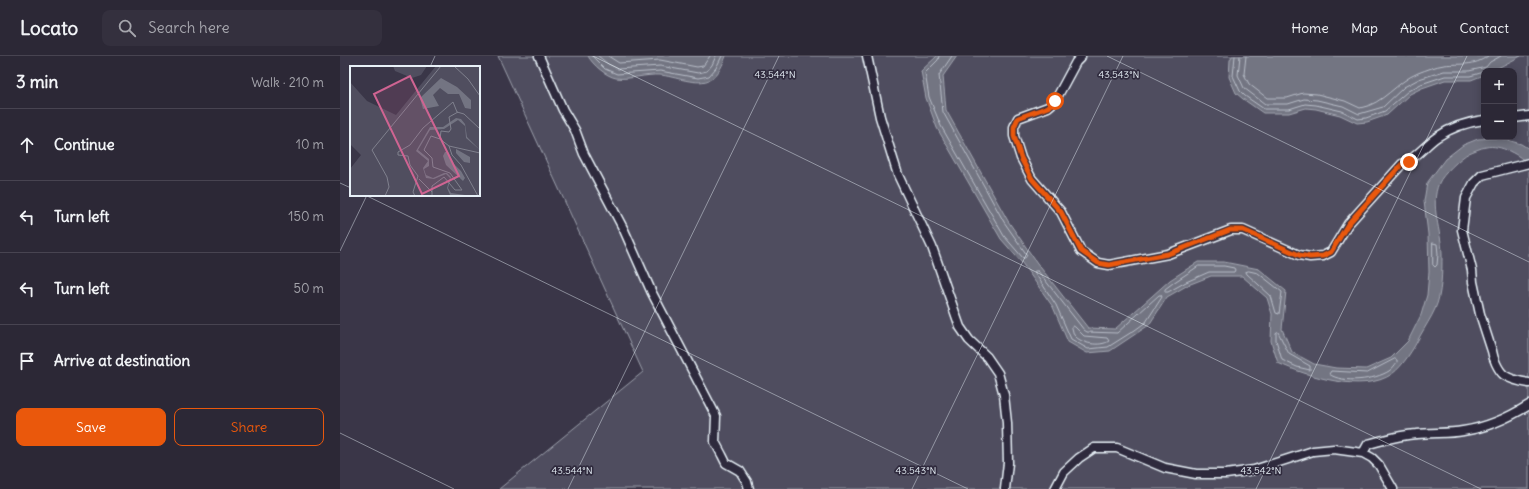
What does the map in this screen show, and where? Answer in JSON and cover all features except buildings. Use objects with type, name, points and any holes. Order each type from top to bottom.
[{"type":"lane","points":[[539,56],[563,110],[575,130],[584,154],[624,230],[652,293],[716,416],[715,442],[718,449],[726,463],[740,471],[747,482],[749,489]]},
{"type":"lane","points":[[867,56],[880,117],[898,176],[932,247],[960,327],[969,340],[987,357],[998,374],[1004,395],[1007,424],[1008,463],[1005,489]]},
{"type":"lane","points":[[1070,56],[1083,57]]},
{"type":"lane","points":[[1083,57],[1076,62],[1055,101],[1048,107],[1018,118],[1014,127],[1014,136],[1021,158],[1032,179],[1061,212],[1081,251],[1098,263],[1109,265],[1168,254],[1230,230],[1243,230],[1299,255],[1310,257],[1323,256],[1331,252],[1348,224],[1402,164],[1409,162],[1437,137],[1455,127],[1481,121]]},
{"type":"lane","points":[[1517,118],[1529,116]]},
{"type":"lane","points":[[1529,163],[1482,175],[1474,183],[1466,198],[1462,230],[1472,270],[1480,314],[1492,351],[1492,357],[1503,374],[1522,382],[1529,383]]},
{"type":"lane","points":[[1362,453],[1368,444],[1395,438],[1416,434],[1462,432],[1485,426],[1529,405]]},
{"type":"lane","points":[[1055,489],[1064,472],[1078,458],[1094,448],[1117,448],[1165,468],[1196,474],[1226,474],[1254,470],[1313,451],[1334,449],[1362,453],[1372,458],[1379,464],[1392,489]]},
{"type":"shaded area","points":[[498,56],[1529,56],[1529,489],[499,489],[643,372]]},
{"type":"water","points":[[588,56],[726,56],[720,69],[714,77],[706,81],[693,82],[660,75],[616,78],[600,70]]},
{"type":"water","points":[[937,56],[957,56],[943,76],[946,110],[1008,221],[1037,263],[1088,328],[1115,329],[1170,280],[1198,262],[1224,262],[1259,269],[1286,291],[1282,329],[1292,352],[1314,364],[1336,368],[1366,369],[1391,358],[1408,341],[1421,315],[1427,295],[1429,272],[1428,234],[1424,201],[1427,183],[1445,159],[1463,145],[1478,139],[1507,140],[1521,144],[1529,149],[1529,165],[1509,151],[1497,147],[1486,147],[1469,153],[1461,158],[1452,166],[1441,180],[1436,192],[1435,201],[1442,255],[1441,282],[1437,303],[1415,346],[1404,362],[1392,374],[1380,380],[1366,383],[1335,381],[1304,373],[1278,363],[1271,341],[1272,314],[1267,298],[1242,276],[1211,276],[1188,285],[1167,297],[1149,325],[1110,351],[1087,353],[1068,342],[1053,307],[1022,263],[1001,239],[937,128],[926,98],[921,71]]},
{"type":"water","points":[[1232,56],[1521,56],[1498,68],[1481,68],[1481,76],[1471,80],[1445,80],[1422,88],[1410,94],[1387,115],[1367,122],[1357,123],[1340,115],[1316,109],[1306,108],[1289,113],[1263,113],[1236,93],[1229,77],[1230,60]]},
{"type":"route","points":[[1055,101],[1048,107],[1018,118],[1014,127],[1014,136],[1021,158],[1032,179],[1061,212],[1081,251],[1098,263],[1109,265],[1168,254],[1230,230],[1243,230],[1299,255],[1310,257],[1323,256],[1331,252],[1348,224],[1402,164],[1409,162]]}]
